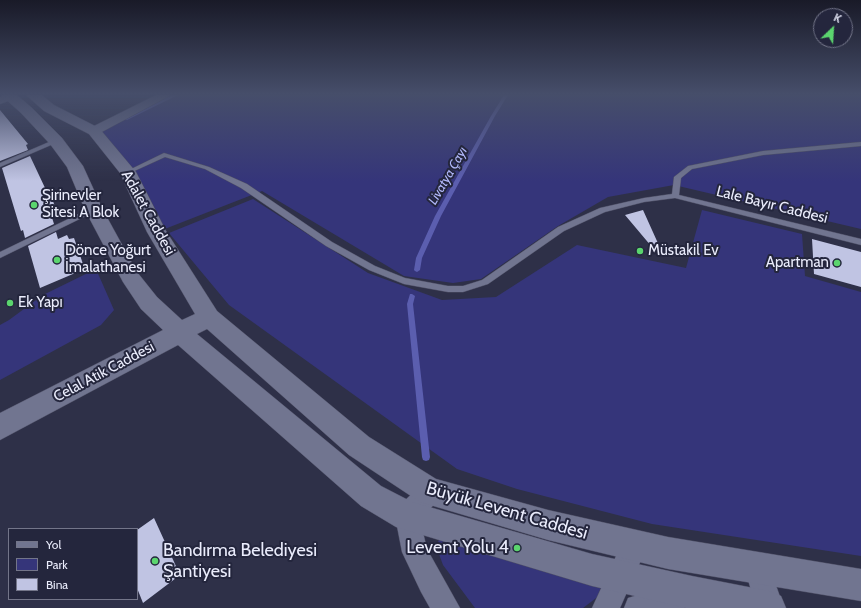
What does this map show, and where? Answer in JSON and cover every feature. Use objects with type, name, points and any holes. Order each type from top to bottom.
[{"type":"street","points":[[39,123],[56,141],[74,166],[94,210],[130,277],[149,303],[178,332]]},
{"type":"street","name":"Adalet Caddesi","points":[[79,123],[94,131],[128,172],[157,232],[209,317]]},
{"type":"street","points":[[94,131],[110,123]]},
{"type":"street","name":"Celal Atik Caddesi","points":[[0,427],[209,317]]},
{"type":"street","name":"Büyük Levent Caddesi","points":[[209,317],[359,446],[430,492],[538,522],[668,553],[861,585]]},
{"type":"street","name":"Büyük Levent Caddesi","points":[[178,332],[371,496],[408,516],[592,570],[692,593],[770,608]]},
{"type":"street","points":[[430,492],[408,516],[415,552],[430,583],[446,608]]},
{"type":"street","points":[[606,608],[622,577],[629,558],[630,551],[627,544]]},
{"type":"street","points":[[758,569],[770,608]]},
{"type":"street","points":[[638,608],[692,593]]},
{"type":"lane","points":[[0,165],[56,141]]},
{"type":"lane","points":[[128,172],[164,155],[207,168],[244,186],[329,244],[372,268],[404,281],[448,289],[463,289],[485,282],[561,229],[603,210],[644,200],[675,196],[678,177],[690,167],[763,153],[861,144]]},
{"type":"lane","name":"Lale Bayır Caddesi","points":[[675,196],[861,242]]},
{"type":"lane","points":[[0,255],[94,210]]},
{"type":"green space","points":[[109,123],[861,123],[861,229],[674,185],[608,197],[558,226],[481,279],[453,283],[404,276],[262,191],[157,232],[94,131]]},
{"type":"green space","points":[[253,199],[368,273],[442,300],[496,297],[577,245],[686,268],[702,210],[802,234],[805,276],[861,292],[861,556],[652,524],[517,489],[457,469],[229,305],[169,233]]},
{"type":"green space","points":[[96,269],[114,310],[101,325],[0,380],[0,325],[43,295]]},
{"type":"green space","points":[[442,534],[608,589],[583,608],[475,608],[443,565],[436,546]]},
{"type":"building","points":[[0,123],[11,123],[28,144],[26,145],[28,150],[0,161]]},
{"type":"building","points":[[30,156],[46,190],[49,189],[55,207],[49,208],[54,224],[25,238],[23,230],[21,231],[2,168]]},
{"type":"building","points":[[643,210],[661,250],[657,253],[625,215]]},
{"type":"building","name":"Dönce Yoğurt İmalathanesi","points":[[56,232],[58,239],[67,235],[69,239],[74,238],[83,264],[80,264],[80,271],[40,288],[28,246]]},
{"type":"building","name":"Apartman","points":[[812,239],[861,252],[861,287],[814,274]]},
{"type":"building","name":"Bandırma Belediyesi Şantiyesi","points":[[154,518],[180,575],[143,603],[138,590],[138,529]]},
{"type":"waterway","name":"Livatya Çayı","points":[[417,270],[419,258],[438,216],[489,123]]},
{"type":"waterway","name":"Livatya Çayı","points":[[412,296],[410,304],[426,457]]},
{"type":"place","name":"Şirinevler Sitesi A Blok","points":[[34,205]]},
{"type":"place","name":"Müstakil Ev","points":[[640,251]]},
{"type":"place","name":"Dönce Yoğurt İmalathanesi","points":[[57,260]]},
{"type":"place","name":"Apartman","points":[[837,263]]},
{"type":"place","name":"Ek Yapı","points":[[10,303]]},
{"type":"place","name":"Levent Yolu 4","points":[[517,548]]},
{"type":"place","name":"Bandırma Belediyesi Şantiyesi","points":[[155,561]]}]
